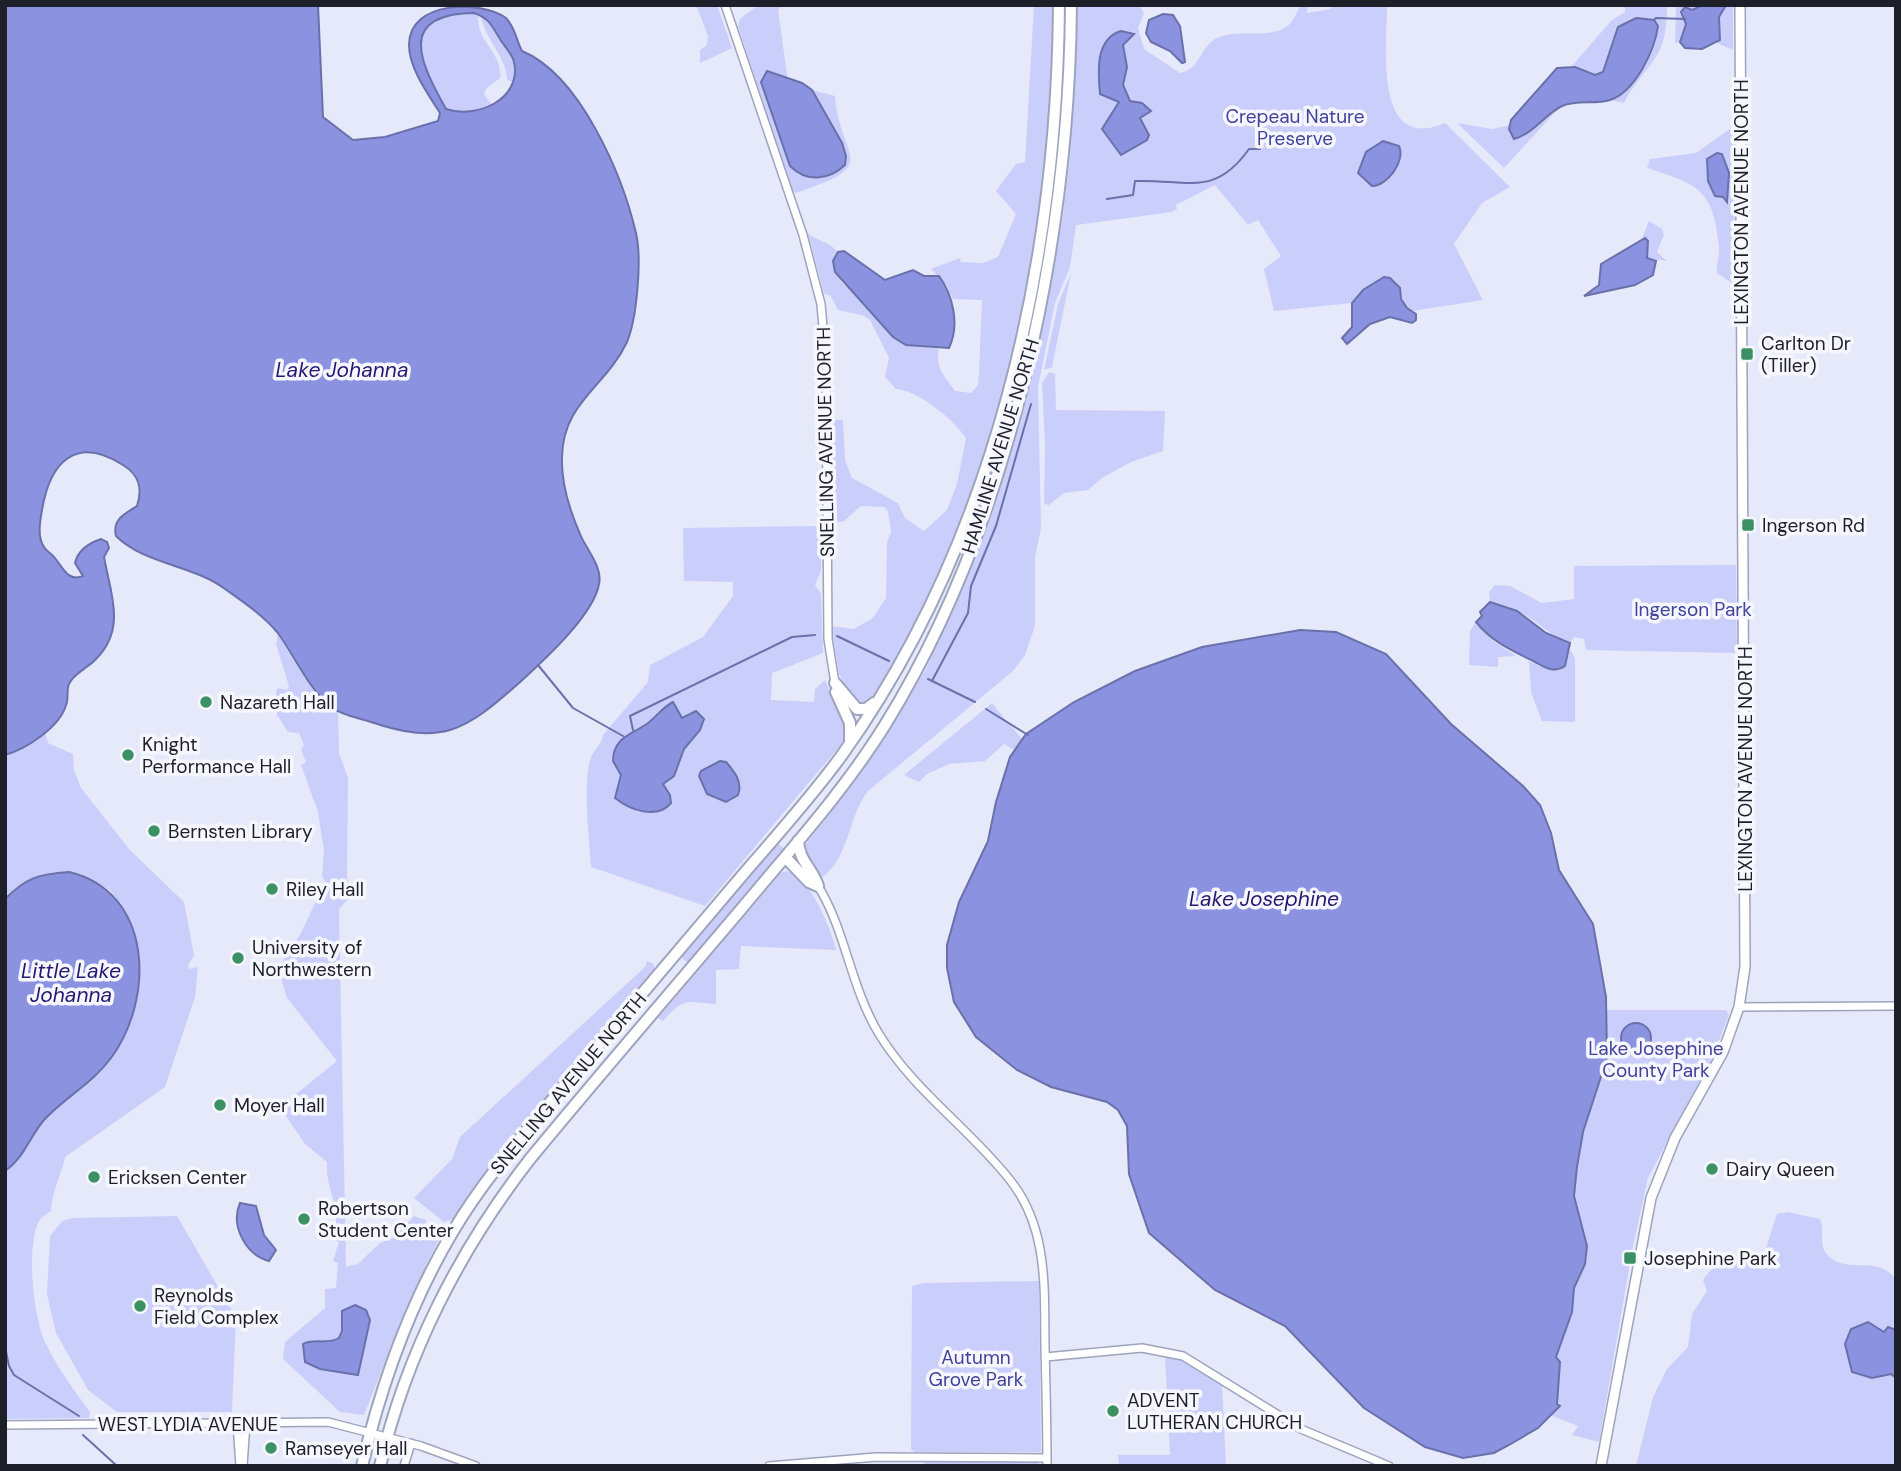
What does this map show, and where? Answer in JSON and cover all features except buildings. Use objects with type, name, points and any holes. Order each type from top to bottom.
[{"type":"highway","name":"HAMLINE AVENUE NORTH","points":[[849,744],[899,668],[936,596],[961,537],[999,422],[1018,349],[1048,184],[1059,5]]},
{"type":"highway","name":"HAMLINE AVENUE NORTH","points":[[798,841],[849,777],[906,690],[951,601],[976,535],[1026,369],[1050,252],[1066,125],[1071,5]]},
{"type":"highway","points":[[835,683],[850,704],[866,709],[874,704],[899,668]]},
{"type":"highway","points":[[835,683],[837,695],[853,733],[849,744]]},
{"type":"highway","name":"SNELLING AVENUE NORTH","points":[[362,1466],[370,1433],[408,1323],[453,1232],[517,1142],[849,744]]},
{"type":"highway","points":[[798,841],[801,859],[816,878],[818,886]]},
{"type":"highway","name":"SNELLING AVENUE NORTH","points":[[380,1466],[387,1437],[417,1352],[476,1233],[530,1159],[798,841]]},
{"type":"highway","points":[[785,857],[809,882],[818,886]]},
{"type":"highway","points":[[661,1004],[674,973],[667,964]]},
{"type":"main road","name":"LEXINGTON AVENUE NORTH","points":[[1601,1466],[1651,1198],[1675,1138],[1723,1052],[1739,1007],[1746,946],[1740,5]]},
{"type":"street","name":"SNELLING AVENUE NORTH","points":[[725,5],[803,236],[821,304],[827,363],[828,639],[835,683]]},
{"type":"street","points":[[769,1466],[876,1457],[1047,1462],[1042,1256],[1038,1232],[1025,1202],[998,1166],[916,1084],[879,1035],[859,999],[832,913],[818,886]]},
{"type":"street","points":[[1739,1007],[1896,1006]]},
{"type":"street","points":[[1045,1357],[1130,1348],[1176,1354],[1196,1362],[1301,1429],[1389,1466]]},
{"type":"street","name":"WEST LYDIA AVENUE","points":[[5,1425],[328,1422],[411,1443]]},
{"type":"street","points":[[237,1423],[241,1466]]},
{"type":"street","points":[[241,1466],[246,1423]]},
{"type":"street","points":[[404,1466],[411,1443],[476,1466]]},
{"type":"green space","points":[[696,5],[717,5],[732,48],[700,63],[700,50],[707,45],[708,36]]},
{"type":"green space","points":[[758,5],[782,5],[778,10],[788,81],[777,74],[761,82],[796,172],[816,178],[842,143],[812,90],[835,96],[838,118],[848,148],[848,167],[840,174],[796,193],[792,190],[738,26],[740,19]]},
{"type":"green space","points":[[1034,5],[1052,5],[1050,94],[1043,184],[1030,274],[1011,363],[986,450],[955,535],[917,617],[874,695],[866,702],[854,704],[839,674],[831,626],[854,629],[873,618],[886,598],[887,542],[891,532],[888,511],[884,507],[861,506],[844,521],[832,524],[833,420],[843,420],[845,460],[852,478],[898,503],[905,518],[924,531],[947,510],[957,484],[966,438],[935,407],[915,395],[896,389],[885,377],[889,358],[870,320],[862,315],[838,310],[830,295],[824,294],[808,233],[838,252],[833,261],[842,283],[858,295],[893,337],[916,346],[939,349],[939,366],[955,391],[971,393],[978,385],[982,300],[953,299],[947,286],[931,269],[960,258],[961,262],[983,263],[998,257],[1016,214],[996,191],[1016,164],[1025,162]]},
{"type":"green space","name":"Crepeau Nature Preserve","points":[[1078,5],[1139,5],[1144,13],[1138,28],[1144,49],[1180,73],[1192,67],[1217,38],[1283,29],[1291,23],[1301,5],[1308,5],[1307,13],[1331,9],[1332,5],[1387,5],[1386,69],[1395,110],[1406,124],[1422,129],[1445,123],[1510,187],[1482,203],[1454,244],[1483,300],[1412,311],[1390,278],[1373,283],[1352,303],[1274,311],[1264,269],[1281,256],[1258,220],[1248,225],[1215,185],[1176,205],[1177,209],[1172,212],[1076,225],[1070,267],[1055,303],[1038,387],[1041,528],[1035,557],[1035,626],[1025,655],[1013,671],[868,791],[861,801],[843,849],[830,870],[821,878],[805,859],[803,848],[858,777],[925,671],[956,603],[998,489],[1035,361],[1062,223],[1070,156]]},
{"type":"green space","points":[[1625,5],[1667,5],[1664,38],[1660,50],[1624,103],[1610,100],[1632,80],[1652,52],[1656,34],[1648,20],[1644,19],[1615,37],[1603,72],[1595,75],[1571,67],[1611,21],[1625,12]]},
{"type":"green space","points":[[1676,5],[1703,5],[1681,12],[1686,24],[1680,42],[1675,43]]},
{"type":"green space","points":[[1726,5],[1733,5],[1733,50],[1717,43],[1719,17]]},
{"type":"green space","points":[[450,15],[479,15],[481,32],[500,69],[500,78],[486,89],[484,94],[493,107],[470,111],[446,109],[423,58],[421,43],[424,31],[433,22]]},
{"type":"green space","points":[[481,16],[487,17],[514,62],[513,82],[507,80],[503,63]]},
{"type":"green space","points":[[1558,109],[1504,168],[1457,123],[1493,129],[1509,125],[1514,139],[1524,136]]},
{"type":"green space","points":[[1734,126],[1735,285],[1717,273],[1719,246],[1707,200],[1691,185],[1647,168],[1650,159],[1696,153]],"holes":[[[1706,164],[1729,184],[1727,201],[1708,181]]]},
{"type":"green space","points":[[1649,221],[1662,229],[1664,235],[1657,252],[1667,261],[1647,258],[1648,241],[1642,239]]},
{"type":"green space","points":[[1071,273],[1052,367],[1044,370],[1058,304]]},
{"type":"green space","points":[[1049,372],[1055,374],[1056,410],[1165,411],[1163,451],[1131,462],[1102,478],[1088,490],[1064,493],[1049,505],[1044,504],[1042,383]]},
{"type":"green space","points":[[821,526],[821,571],[815,585],[821,594],[823,653],[772,673],[771,700],[814,702],[815,689],[825,680],[846,728],[844,741],[705,906],[591,867],[587,798],[591,756],[603,735],[648,682],[650,665],[703,637],[733,596],[733,582],[684,581],[683,528]]},
{"type":"green space","name":"Ingerson Park","points":[[1736,565],[1737,653],[1586,650],[1584,639],[1574,637],[1570,643],[1524,614],[1490,602],[1489,592],[1495,585],[1510,586],[1542,603],[1574,599],[1574,566]]},
{"type":"green space","points":[[1476,622],[1493,641],[1516,656],[1498,657],[1498,667],[1469,665],[1470,631]]},
{"type":"green space","points":[[278,635],[301,672],[331,707],[338,711],[339,753],[348,778],[347,879],[352,895],[339,909],[346,1267],[358,1264],[380,1243],[395,1237],[414,1216],[426,1220],[426,1226],[432,1224],[442,1232],[405,1311],[364,1415],[340,1412],[283,1359],[285,1342],[325,1308],[325,1289],[336,1288],[338,1263],[333,1261],[339,1242],[334,1240],[336,1216],[328,1181],[327,1162],[305,1144],[280,1107],[337,1061],[287,998],[278,969],[301,933],[316,901],[325,898],[329,889],[322,876],[324,851],[318,812],[301,765],[306,762],[301,750],[304,745],[299,733],[288,732],[277,715],[276,691],[278,688],[287,690],[289,686],[276,644]],"holes":[[[342,1324],[349,1373],[320,1369],[308,1341],[327,1343],[339,1338]]]},
{"type":"green space","points":[[1570,650],[1575,658],[1575,722],[1542,721],[1531,692],[1529,661],[1539,666],[1568,656]]},
{"type":"green space","points":[[992,703],[1022,739],[1014,750],[1004,744],[985,761],[949,764],[927,774],[919,782],[904,775]]},
{"type":"green space","points":[[45,732],[48,743],[73,754],[74,770],[81,788],[130,850],[184,902],[194,955],[188,966],[190,969],[198,967],[195,997],[165,1087],[65,1157],[51,1211],[40,1219],[35,1232],[33,1282],[41,1333],[66,1379],[90,1412],[89,1418],[5,1419],[5,1171],[18,1159],[47,1117],[110,1057],[131,1015],[138,977],[117,900],[108,889],[83,876],[59,872],[25,883],[5,899],[5,755],[16,752]]},
{"type":"green space","points":[[776,842],[785,849],[688,963],[680,957]]},
{"type":"green space","points":[[787,871],[804,883],[818,904],[836,950],[741,946],[739,969],[716,970],[716,1004],[686,1002],[663,1021],[658,1018],[781,873]]},
{"type":"green space","points":[[647,961],[654,964],[654,969],[511,1138],[453,1219],[444,1222],[414,1198],[452,1159],[460,1137],[645,967]]},
{"type":"green space","name":"Lake Josephine County Park","points":[[1607,1010],[1726,1010],[1729,1015],[1712,1058],[1648,1178],[1633,1246],[1599,1442],[1572,1435],[1578,1426],[1550,1415],[1557,1404],[1559,1383],[1556,1357],[1572,1312],[1574,1288],[1587,1250],[1574,1196],[1583,1132],[1607,1058]]},
{"type":"green space","points":[[1788,1212],[1820,1219],[1823,1248],[1833,1260],[1850,1265],[1878,1267],[1896,1279],[1896,1466],[1636,1466],[1653,1397],[1667,1369],[1688,1347],[1692,1314],[1707,1291],[1703,1280],[1714,1268],[1728,1262],[1760,1266],[1777,1214]]},
{"type":"green space","name":"Reynolds Field Complex","points":[[177,1216],[236,1318],[232,1412],[117,1412],[88,1390],[56,1333],[47,1294],[50,1236],[62,1221],[73,1218]]},
{"type":"green space","name":"Autumn Grove Park","points":[[1039,1281],[1041,1452],[915,1452],[911,1449],[912,1286],[923,1283]]},
{"type":"green space","points":[[1165,1355],[1179,1358],[1222,1383],[1226,1466],[1119,1466],[1118,1455],[1170,1455]]},
{"type":"green space","points":[[1036,1461],[1041,1466],[924,1466],[924,1462]]},
{"type":"water","name":"Lake Johanna","points":[[5,5],[318,5],[323,117],[353,140],[385,137],[438,121],[440,113],[420,80],[410,54],[412,30],[421,19],[433,12],[464,7],[480,8],[506,18],[522,51],[543,63],[562,81],[596,129],[620,183],[638,244],[636,304],[627,342],[618,358],[577,408],[564,438],[562,467],[567,496],[576,525],[600,578],[588,610],[540,663],[483,713],[467,723],[451,730],[416,733],[350,716],[335,710],[323,699],[308,681],[277,632],[253,609],[212,581],[140,553],[116,536],[118,521],[137,506],[140,493],[138,482],[133,473],[106,456],[79,453],[68,458],[51,478],[42,510],[40,539],[66,573],[73,577],[83,576],[75,563],[81,551],[101,539],[107,542],[109,548],[104,557],[114,609],[111,635],[96,659],[71,680],[63,713],[50,729],[23,748],[5,755]],"holes":[[[474,13],[490,23],[510,53],[515,75],[511,87],[494,104],[470,111],[446,109],[423,58],[421,43],[424,31],[433,22],[450,15]]]},
{"type":"water","points":[[1703,5],[1726,5],[1719,17],[1720,40],[1702,49],[1685,48],[1680,42],[1686,24],[1681,12],[1685,7],[1692,10]]},
{"type":"water","points":[[1163,14],[1173,15],[1180,26],[1185,62],[1182,63],[1170,51],[1151,42],[1146,33],[1149,20]]},
{"type":"water","points":[[1636,18],[1654,20],[1658,26],[1648,58],[1628,88],[1610,100],[1562,106],[1527,133],[1514,139],[1509,129],[1511,120],[1557,68],[1575,67],[1595,75],[1603,72],[1618,27]]},
{"type":"water","points":[[1121,31],[1134,34],[1123,45],[1127,67],[1123,85],[1130,101],[1142,103],[1151,111],[1140,118],[1149,135],[1147,140],[1121,155],[1102,129],[1119,102],[1100,94],[1099,76],[1102,49],[1106,41]]},
{"type":"water","points":[[767,71],[802,83],[812,90],[842,143],[846,156],[845,165],[839,170],[818,178],[804,175],[790,166],[761,82]]},
{"type":"water","points":[[1383,141],[1399,146],[1400,159],[1394,172],[1384,182],[1372,186],[1358,173],[1366,152]]},
{"type":"water","points":[[1717,153],[1722,154],[1729,173],[1727,202],[1723,197],[1715,196],[1708,181],[1707,159]]},
{"type":"water","points":[[1645,238],[1648,241],[1647,258],[1656,261],[1653,275],[1635,285],[1584,296],[1599,285],[1601,264]]},
{"type":"water","points":[[844,251],[885,280],[913,270],[924,276],[939,276],[948,292],[953,310],[954,330],[949,348],[906,345],[893,337],[835,272],[833,261],[838,252]]},
{"type":"water","points":[[1384,277],[1390,278],[1400,288],[1401,299],[1407,308],[1416,314],[1416,320],[1412,323],[1390,317],[1370,324],[1347,344],[1342,338],[1352,327],[1352,303],[1363,290]]},
{"type":"water","points":[[1490,602],[1517,611],[1546,633],[1570,643],[1565,666],[1553,670],[1546,668],[1489,635],[1476,622],[1482,616],[1480,612]]},
{"type":"water","name":"Lake Josephine","points":[[1300,630],[1336,632],[1386,654],[1451,724],[1523,786],[1540,805],[1551,833],[1559,870],[1593,924],[1606,997],[1607,1058],[1583,1132],[1577,1167],[1574,1196],[1587,1246],[1585,1264],[1574,1288],[1572,1312],[1556,1357],[1560,1362],[1557,1404],[1560,1406],[1538,1428],[1494,1453],[1463,1458],[1425,1447],[1364,1408],[1285,1326],[1215,1290],[1149,1233],[1129,1174],[1127,1126],[1118,1110],[1107,1102],[1051,1087],[1017,1070],[976,1037],[954,1002],[947,968],[947,945],[959,902],[988,841],[996,802],[1010,757],[1026,734],[1074,702],[1135,671],[1202,647]]},
{"type":"water","points":[[673,702],[682,718],[696,711],[704,719],[700,730],[684,749],[674,776],[663,784],[670,795],[671,803],[651,812],[628,806],[615,798],[621,775],[613,761],[616,747],[624,738],[648,723]]},
{"type":"water","points":[[720,761],[726,762],[732,769],[739,786],[738,795],[726,802],[707,794],[699,776],[701,771]]},
{"type":"water","name":"Little Lake Johanna","points":[[69,872],[97,883],[117,901],[131,924],[138,950],[139,978],[135,1006],[125,1034],[104,1067],[44,1120],[17,1160],[5,1171],[5,899],[33,878]]},
{"type":"water","points":[[1636,1023],[1647,1027],[1651,1038],[1647,1049],[1636,1053],[1625,1049],[1621,1038],[1625,1027]]},
{"type":"water","points":[[240,1203],[256,1206],[264,1235],[276,1250],[269,1261],[253,1253],[242,1238],[237,1221]]},
{"type":"water","points":[[355,1305],[366,1310],[370,1320],[358,1375],[320,1369],[305,1362],[303,1344],[339,1338],[342,1331],[342,1311]]},
{"type":"water","points":[[1868,1322],[1884,1332],[1888,1327],[1896,1330],[1896,1378],[1891,1374],[1872,1378],[1852,1372],[1845,1344],[1851,1329]]},
{"type":"waterway","points":[[1654,20],[1685,19]]},
{"type":"waterway","points":[[1107,199],[1133,195],[1135,181],[1199,183],[1212,180],[1236,164],[1249,149],[1260,149]]},
{"type":"waterway","points":[[932,681],[968,613],[971,586],[996,526],[1031,404]]},
{"type":"waterway","points":[[633,730],[630,716],[792,637],[815,635]]},
{"type":"waterway","points":[[837,636],[889,661]]},
{"type":"waterway","points":[[538,665],[573,708],[623,736]]},
{"type":"waterway","points":[[928,679],[975,702]]},
{"type":"waterway","points":[[986,709],[1028,735]]},
{"type":"waterway","points":[[5,1347],[14,1375],[79,1416]]},
{"type":"waterway","points":[[83,1435],[117,1466]]},
{"type":"place","name":"Carlton Dr (Tiller)","points":[[1747,354]]},
{"type":"place","name":"Ingerson Rd","points":[[1748,525]]},
{"type":"place","name":"Nazareth Hall","points":[[206,702]]},
{"type":"place","name":"Knight Performance Hall","points":[[128,755]]},
{"type":"place","name":"Bernsten Library","points":[[154,831]]},
{"type":"place","name":"Riley Hall","points":[[272,889]]},
{"type":"place","name":"University of Northwestern","points":[[238,958]]},
{"type":"place","name":"Moyer Hall","points":[[220,1105]]},
{"type":"place","name":"Dairy Queen","points":[[1712,1169]]},
{"type":"place","name":"Ericksen Center","points":[[94,1177]]},
{"type":"place","name":"Robertson Student Center","points":[[304,1219]]},
{"type":"place","name":"Josephine Park","points":[[1630,1258]]},
{"type":"place","name":"Reynolds Field Complex","points":[[140,1306]]},
{"type":"place","name":"ADVENT LUTHERAN CHURCH","points":[[1113,1411]]},
{"type":"place","name":"Ramseyer Hall","points":[[271,1448]]}]
